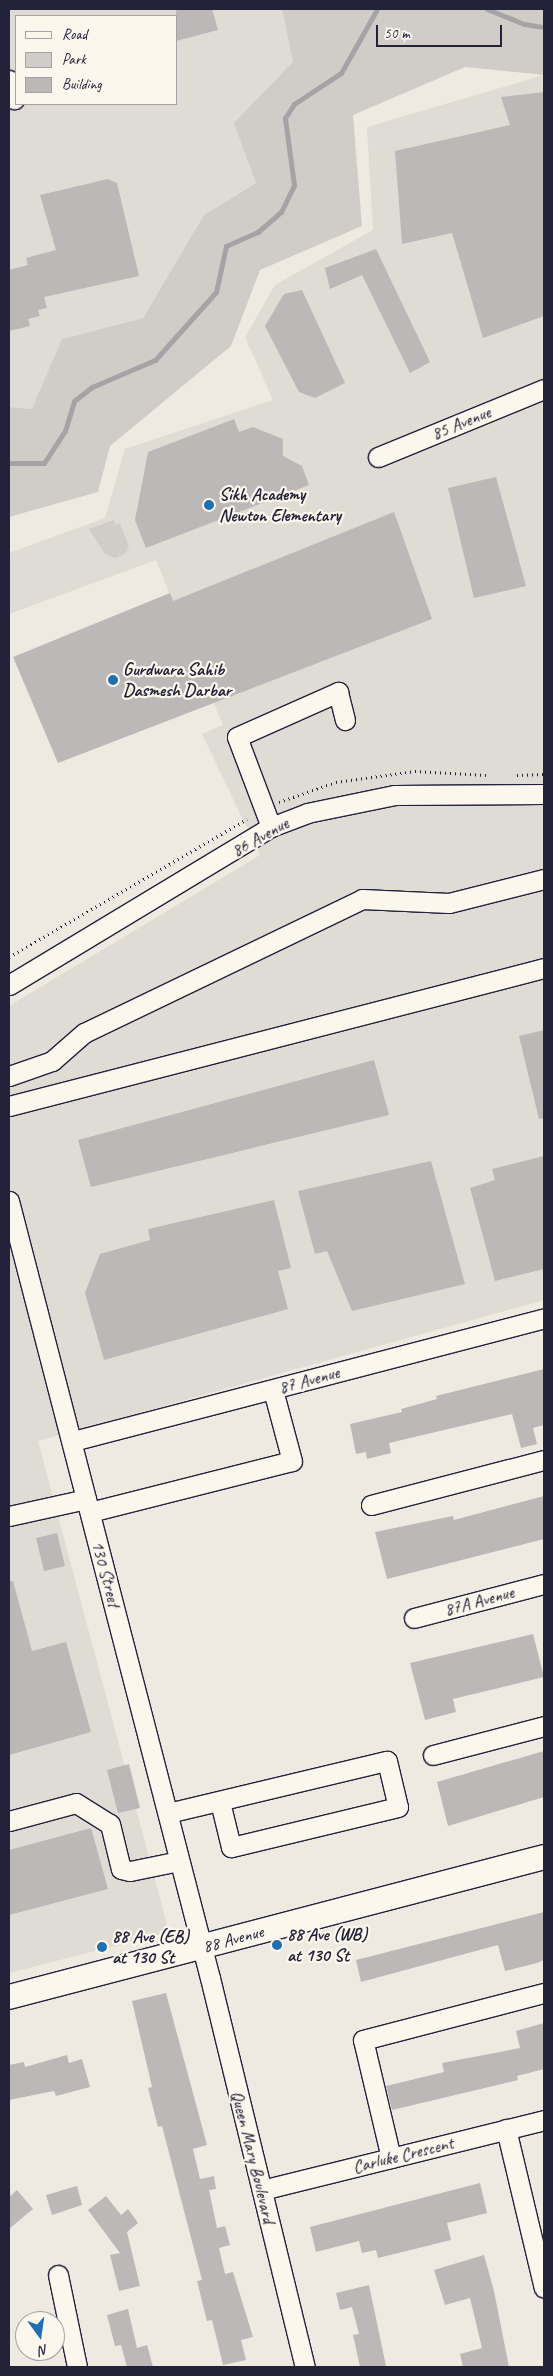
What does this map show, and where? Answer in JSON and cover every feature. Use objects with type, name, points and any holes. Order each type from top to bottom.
[{"type":"main road","name":"88 Avenue","points":[[9,1997],[544,1857]]},
{"type":"street","points":[[9,80],[14,99]]},
{"type":"street","name":"85 Avenue","points":[[378,457],[544,389]]},
{"type":"street","points":[[271,827],[237,738],[338,692],[345,720]]},
{"type":"street","name":"86 Avenue","points":[[9,984],[271,827],[307,812],[395,795],[544,794]]},
{"type":"street","points":[[9,1076],[52,1061],[84,1033],[362,899],[449,903],[544,879]]},
{"type":"street","points":[[9,1106],[544,968]]},
{"type":"street","name":"130 Street","points":[[9,1202],[73,1441],[88,1506],[168,1813],[199,1948]]},
{"type":"street","name":"87 Avenue","points":[[73,1441],[544,1318]]},
{"type":"street","points":[[9,1516],[88,1506],[292,1461],[273,1390]]},
{"type":"street","points":[[371,1505],[544,1460]]},
{"type":"street","name":"87A Avenue","points":[[414,1618],[544,1584]]},
{"type":"street","points":[[432,1755],[544,1726]]},
{"type":"street","points":[[168,1813],[387,1761],[398,1807],[231,1847],[220,1802]]},
{"type":"street","points":[[9,1821],[76,1804],[110,1824],[121,1869],[130,1871],[179,1861]]},
{"type":"street","name":"Queen Mary Boulevard","points":[[199,1948],[262,2190],[305,2367]]},
{"type":"street","points":[[391,2158],[362,2040],[544,1993]]},
{"type":"street","name":"Carluke Crescent","points":[[262,2190],[544,2120]]},
{"type":"street","points":[[506,2129],[544,2288]]},
{"type":"street","points":[[58,2275],[77,2367]]},
{"type":"shaded area","points":[[9,9],[282,9],[294,62],[235,123],[256,183],[204,215],[143,318],[73,336],[32,409],[9,407]]},
{"type":"shaded area","points":[[544,75],[544,1300],[38,1441],[169,1932],[9,1973],[9,1006],[260,855],[202,734],[223,725],[156,560],[9,614],[9,553],[105,518],[125,449],[273,400],[245,337],[275,285],[373,230],[367,127]]},
{"type":"green space","points":[[282,9],[544,9],[544,75],[465,67],[353,115],[362,226],[260,270],[231,346],[110,446],[98,492],[9,517],[9,407],[32,409],[62,339],[143,318],[204,215],[256,183],[234,123],[293,62]]},
{"type":"green space","points":[[114,520],[116,525],[120,523],[129,547],[126,553],[115,558],[105,554],[89,529]]},
{"type":"building","points":[[176,9],[212,9],[218,30],[178,40],[178,15],[176,15]]},
{"type":"building","points":[[544,92],[544,316],[483,338],[452,233],[402,244],[395,151],[510,125],[501,97]]},
{"type":"building","points":[[108,179],[117,183],[139,276],[44,297],[47,308],[38,310],[40,316],[28,319],[30,326],[9,331],[9,270],[28,265],[26,258],[56,250],[40,195]]},
{"type":"building","points":[[376,249],[430,362],[410,373],[362,275],[330,289],[325,268]]},
{"type":"building","points":[[302,290],[345,383],[315,398],[299,392],[265,326],[284,294]]},
{"type":"building","points":[[234,419],[239,432],[253,427],[283,439],[283,456],[302,466],[309,485],[146,548],[135,520],[148,452]]},
{"type":"building","points":[[496,477],[526,586],[474,598],[448,488]]},
{"type":"building","points":[[394,512],[432,619],[58,763],[13,657],[170,593],[173,601]]},
{"type":"building","points":[[544,1030],[544,1118],[539,1119],[519,1036]]},
{"type":"building","points":[[374,1060],[389,1115],[91,1187],[78,1140]]},
{"type":"building","points":[[544,1156],[544,1269],[495,1281],[470,1188],[495,1180],[492,1169]]},
{"type":"building","points":[[431,1161],[465,1284],[352,1311],[327,1251],[315,1254],[298,1191]]},
{"type":"building","points":[[274,1200],[291,1268],[278,1271],[288,1309],[104,1360],[85,1293],[100,1254],[150,1240],[148,1229]]},
{"type":"building","points":[[544,1369],[544,1425],[533,1428],[537,1444],[521,1448],[512,1414],[389,1443],[391,1453],[367,1459],[366,1452],[356,1454],[350,1424],[402,1412],[401,1409],[437,1399],[436,1396]]},
{"type":"building","points":[[544,1496],[544,1539],[387,1579],[375,1532],[453,1516],[454,1520]]},
{"type":"building","points":[[57,1533],[65,1566],[44,1571],[36,1538]]},
{"type":"building","points":[[9,1581],[13,1581],[32,1651],[66,1642],[91,1732],[9,1755]]},
{"type":"building","points":[[533,1634],[544,1677],[453,1699],[456,1712],[425,1720],[410,1663]]},
{"type":"building","points":[[544,1751],[544,1797],[448,1826],[437,1782]]},
{"type":"building","points":[[129,1764],[140,1808],[118,1813],[107,1770]]},
{"type":"building","points":[[91,1828],[108,1889],[9,1915],[9,1850]]},
{"type":"building","points":[[544,1912],[544,1960],[537,1963],[505,1971],[498,1945],[361,1982],[356,1960]]},
{"type":"building","points":[[166,1993],[207,2145],[193,2149],[200,2179],[214,2176],[216,2189],[209,2190],[217,2228],[225,2226],[230,2245],[219,2248],[225,2274],[233,2272],[253,2337],[241,2340],[246,2360],[223,2365],[212,2320],[207,2321],[197,2281],[202,2280],[162,2126],[158,2127],[148,2088],[152,2087],[132,2001]]},
{"type":"building","points":[[544,2023],[544,2069],[517,2076],[518,2080],[392,2110],[386,2086],[444,2072],[442,2063],[520,2048],[516,2031]]},
{"type":"building","points":[[67,2055],[69,2063],[82,2059],[90,2087],[56,2096],[54,2091],[9,2100],[9,2065],[24,2062],[25,2067]]},
{"type":"building","points":[[480,2183],[487,2213],[447,2223],[451,2240],[378,2258],[376,2250],[362,2253],[359,2241],[316,2252],[310,2227]]},
{"type":"building","points":[[77,2186],[82,2205],[52,2215],[46,2195]]},
{"type":"building","points":[[17,2190],[33,2209],[9,2229],[9,2197]]},
{"type":"building","points":[[106,2196],[121,2215],[128,2209],[138,2223],[127,2232],[140,2286],[119,2291],[110,2255],[120,2253],[88,2210]]},
{"type":"building","points":[[484,2255],[494,2291],[509,2367],[463,2367],[460,2354],[482,2348],[470,2298],[445,2305],[434,2270]]},
{"type":"building","points":[[369,2285],[386,2366],[360,2367],[353,2335],[359,2334],[352,2307],[340,2310],[336,2293]]},
{"type":"building","points":[[128,2309],[137,2348],[147,2345],[153,2367],[127,2367],[121,2345],[115,2346],[107,2315]]},
{"type":"waterway","points":[[9,463],[44,463],[65,431],[74,401],[92,387],[155,360],[216,292],[226,246],[259,231],[281,212],[294,185],[285,118],[294,104],[341,73],[377,9]]},
{"type":"waterway","points":[[487,9],[524,24],[544,27]]},
{"type":"place","name":"Sikh Academy Newton Elementary","points":[[209,505]]},
{"type":"place","name":"Gurdwara Sahib Dasmesh Darbar","points":[[113,680]]},
{"type":"place","name":"88 Ave (WB) at 130 St","points":[[277,1945]]},
{"type":"place","name":"88 Ave (EB) at 130 St","points":[[102,1947]]}]
